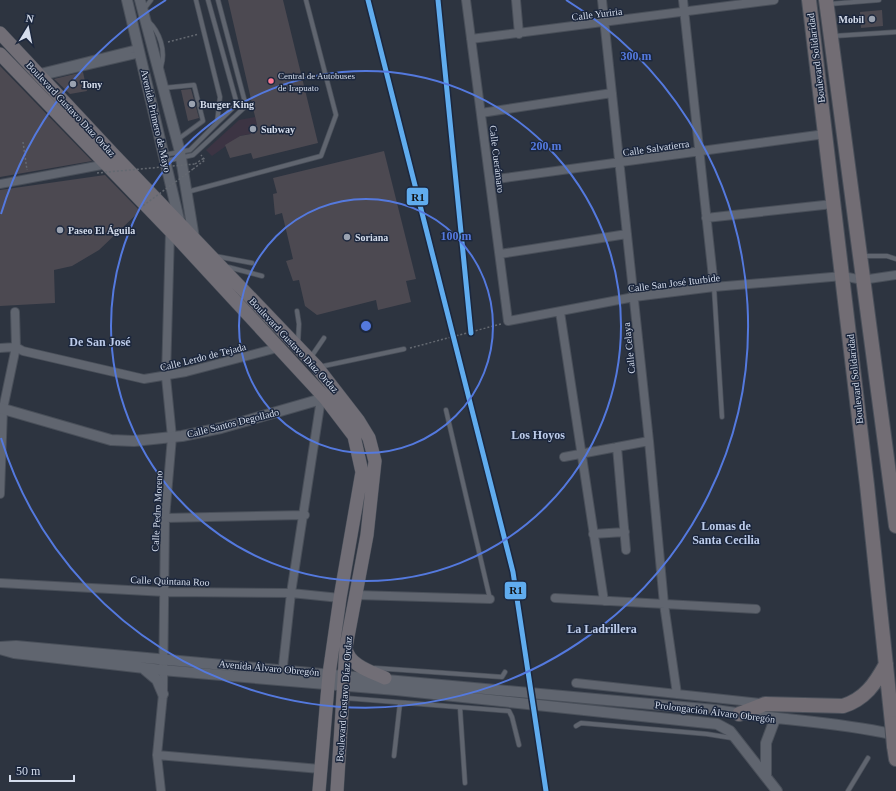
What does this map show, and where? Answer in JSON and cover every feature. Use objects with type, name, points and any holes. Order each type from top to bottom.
[{"type":"highway","name":"Boulevard Solidaridad","points":[[809,0],[843,276],[894,740]]},
{"type":"highway","name":"Boulevard Solidaridad","points":[[826,2],[832,36],[862,280],[896,526]]},
{"type":"highway","points":[[813,37],[832,36]]},
{"type":"highway","points":[[739,714],[765,704],[843,706],[854,702],[870,690],[886,664]]},
{"type":"main road","name":"Boulevard Gustavo Díaz Ordaz","points":[[0,33],[175,228]]},
{"type":"main road","name":"Boulevard Gustavo Díaz Ordaz","points":[[0,54],[107,164],[187,240],[354,436],[362,472],[340,598],[329,679],[319,791]]},
{"type":"main road","name":"Boulevard Gustavo Díaz Ordaz","points":[[187,240],[209,254],[313,363],[358,420],[369,438],[375,461],[367,535],[346,647],[337,791]]},
{"type":"main road","points":[[346,647],[352,659],[362,667],[385,678]]},
{"type":"street","name":"Avenida Primero de Mayo","points":[[127,0],[165,158],[175,228]]},
{"type":"street","name":"Avenida Primero de Mayo","points":[[140,0],[180,155],[187,192],[187,240]]},
{"type":"street","name":"Calle Cuerámaro","points":[[466,0],[500,254],[505,323]]},
{"type":"street","points":[[516,0],[519,34]]},
{"type":"street","name":"Calle Celaya","points":[[602,0],[649,441],[664,604],[677,694]]},
{"type":"street","points":[[683,0],[714,287]]},
{"type":"street","name":"Calle Yuriria","points":[[471,40],[774,0]]},
{"type":"street","points":[[39,75],[139,51]]},
{"type":"street","points":[[481,113],[612,93]]},
{"type":"street","name":"Calle Salvatierra","points":[[490,180],[825,134]]},
{"type":"street","points":[[0,184],[107,164]]},
{"type":"street","points":[[706,218],[834,204]]},
{"type":"street","name":"Calle Pedro Moreno","points":[[161,791],[157,755],[163,694],[162,658],[166,592],[165,518],[172,437],[166,377],[175,228]]},
{"type":"street","points":[[500,254],[627,234]]},
{"type":"street","points":[[862,280],[896,275]]},
{"type":"street","name":"Calle San José Iturbide","points":[[505,323],[634,297],[714,287],[843,276],[862,280]]},
{"type":"street","points":[[0,494],[2,409],[16,346],[15,312]]},
{"type":"street","points":[[560,312],[604,601]]},
{"type":"street","name":"Calle Lerdo de Tejada","points":[[16,346],[22,351],[81,366],[144,379],[166,377],[295,344]]},
{"type":"street","points":[[0,348],[16,346]]},
{"type":"street","points":[[282,675],[291,593],[323,399]]},
{"type":"street","name":"Calle Santos Degollado","points":[[2,409],[111,440],[134,441],[172,437],[221,428],[323,399]]},
{"type":"street","points":[[564,456],[649,441]]},
{"type":"street","points":[[617,447],[626,550]]},
{"type":"street","points":[[165,518],[304,515]]},
{"type":"street","points":[[593,534],[625,532]]},
{"type":"street","name":"Calle Quintana Roo","points":[[0,583],[166,592],[291,593],[340,598]]},
{"type":"street","points":[[356,596],[490,599]]},
{"type":"street","points":[[555,598],[756,609]]},
{"type":"street","name":"Avenida Álvaro Obregón","points":[[0,648],[16,646],[162,658],[282,675]]},
{"type":"street","name":"Avenida Álvaro Obregón","points":[[0,648],[14,654],[140,668],[282,675],[329,679],[343,686],[535,705]]},
{"type":"street","points":[[140,668],[147,671],[157,680],[163,694]]},
{"type":"street","name":"Avenida Álvaro Obregón","points":[[343,686],[385,678],[538,693]]},
{"type":"street","points":[[576,683],[765,704]]},
{"type":"street","name":"Prolongación Álvaro Obregón","points":[[538,693],[716,710],[775,719],[840,725],[894,740]]},
{"type":"street","points":[[716,698],[716,710]]},
{"type":"street","name":"Prolongación Álvaro Obregón","points":[[535,705],[717,724],[730,731],[736,739]]},
{"type":"street","points":[[766,776],[766,743],[775,719]]},
{"type":"street","points":[[736,739],[777,791]]},
{"type":"street","points":[[157,755],[320,769]]},
{"type":"lane","points":[[144,14],[151,0]]},
{"type":"lane","points":[[196,0],[220,97],[217,123]]},
{"type":"lane","points":[[165,158],[180,155],[190,150],[237,104],[208,0]]},
{"type":"lane","points":[[165,158],[180,155],[193,155],[246,106],[218,0]]},
{"type":"lane","points":[[187,192],[321,156],[336,115],[306,0]]},
{"type":"lane","points":[[826,2],[879,0]]},
{"type":"lane","points":[[832,36],[896,32]]},
{"type":"lane","points":[[163,88],[194,85],[203,121],[177,140]]},
{"type":"lane","points":[[209,254],[252,264]]},
{"type":"lane","points":[[859,256],[887,256],[896,259]]},
{"type":"lane","points":[[220,265],[262,276]]},
{"type":"lane","points":[[714,287],[722,417]]},
{"type":"lane","points":[[295,344],[299,324],[296,311]]},
{"type":"lane","points":[[313,363],[324,338]]},
{"type":"lane","points":[[313,363],[404,349]]},
{"type":"lane","points":[[446,410],[490,599]]},
{"type":"lane","points":[[362,667],[502,677],[505,672]]},
{"type":"lane","points":[[343,686],[400,703],[508,711],[512,717],[519,745]]},
{"type":"lane","points":[[394,756],[400,703]]},
{"type":"lane","points":[[460,708],[465,783]]},
{"type":"lane","points":[[576,726],[581,723],[707,734],[736,739]]},
{"type":"lane","points":[[848,791],[868,758]]},
{"type":"path","points":[[23,142],[28,179]]},
{"type":"path","points":[[97,173],[195,164],[204,159],[140,208]]},
{"type":"path","points":[[404,349],[505,323]]},
{"type":"shaded area","points":[[255,117],[259,132],[240,136],[212,156],[206,150],[239,120]]},
{"type":"building","name":"Central de Autobuses de Irapuato","points":[[228,0],[283,0],[318,143],[253,159],[251,153],[230,158],[225,145],[240,136],[251,134],[249,127],[257,125]]},
{"type":"building","name":"Mobil","points":[[882,10],[883,26],[861,28],[860,12]]},
{"type":"building","points":[[0,66],[92,161],[0,177]]},
{"type":"building","name":"Tony","points":[[83,72],[87,91],[70,94],[54,79]]},
{"type":"building","name":"Burger King","points":[[191,89],[199,118],[188,121],[181,90]]},
{"type":"building","name":"Soriana","points":[[384,151],[416,279],[406,281],[411,302],[378,310],[376,300],[317,315],[305,306],[299,280],[293,281],[286,261],[293,259],[282,213],[275,215],[273,194],[277,193],[273,178]]},
{"type":"building","name":"Paseo El Águila","points":[[105,175],[140,211],[99,250],[72,266],[54,270],[55,303],[0,306],[0,190]]},
{"type":"transit line","name":"R1","points":[[368,0],[513,572],[546,791]]},
{"type":"transit line","name":"R1","points":[[438,0],[471,333]]},
{"type":"place","name":"Mobil","points":[[872,19]]},
{"type":"place","name":"Central de Autobuses de Irapuato","points":[[271,81]]},
{"type":"place","name":"Tony","points":[[73,84]]},
{"type":"place","name":"Burger King","points":[[192,104]]},
{"type":"place","name":"Subway","points":[[253,129]]},
{"type":"place","name":"Paseo El Águila","points":[[60,230]]},
{"type":"place","name":"Soriana","points":[[347,237]]},
{"type":"district","name":"De San José","points":[[100,342]]},
{"type":"district","name":"Los Hoyos","points":[[538,435]]},
{"type":"district","name":"Lomas de Santa Cecilia","points":[[726,533]]},
{"type":"district","name":"La Ladrillera","points":[[602,629]]}]
